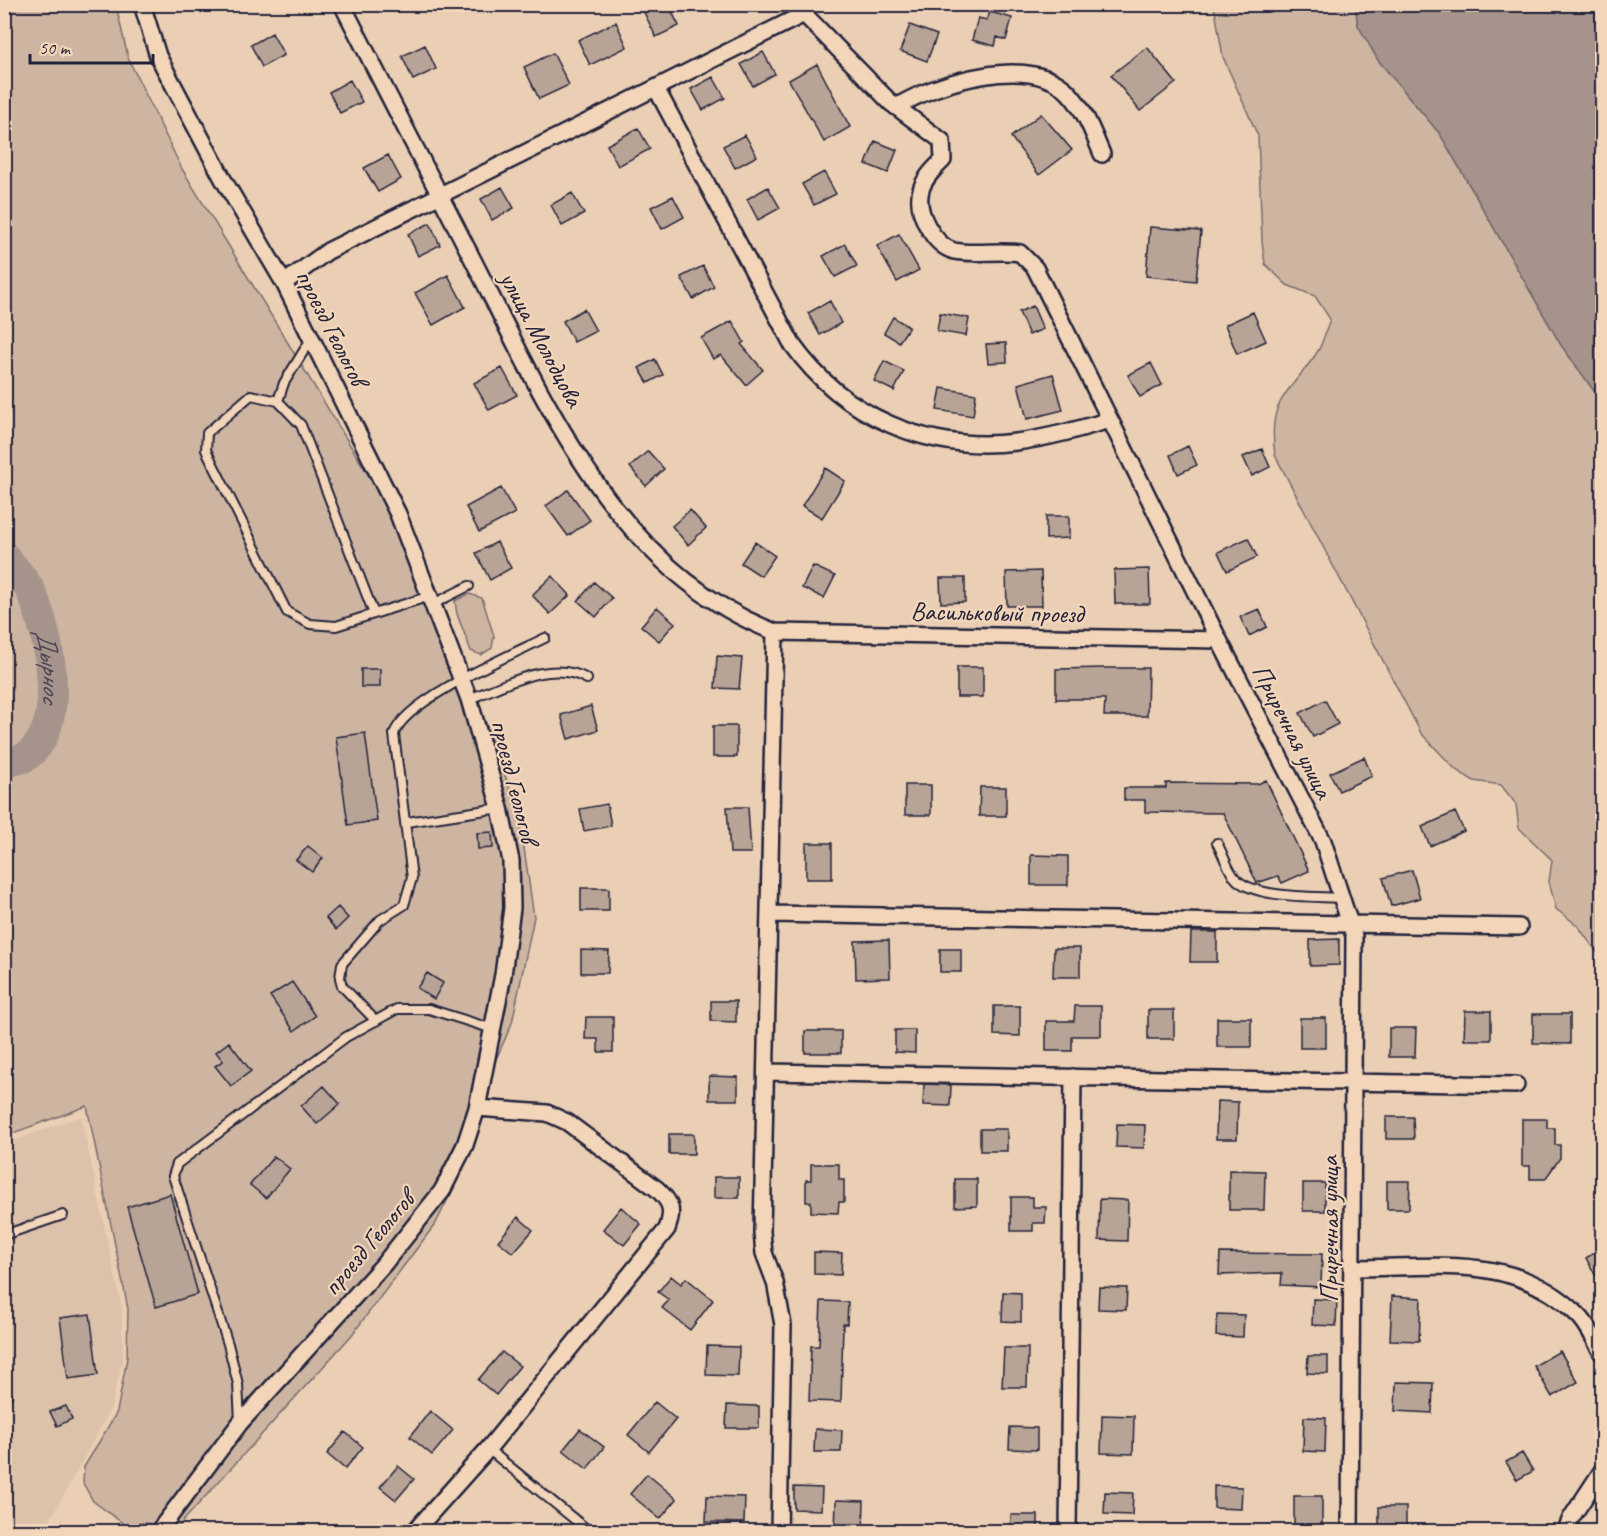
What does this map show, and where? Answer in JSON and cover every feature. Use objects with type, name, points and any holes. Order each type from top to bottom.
[{"type":"street","name":"проезд Геологов","points":[[142,4],[158,56],[223,178],[284,284],[398,514],[469,699],[500,808],[511,861],[512,908],[493,1029],[477,1108],[456,1164],[425,1215],[334,1321],[287,1369],[240,1423],[158,1532]]},
{"type":"street","name":"улица Молодцова","points":[[342,4],[530,372],[591,477],[641,540],[686,582],[725,609],[775,633]]},
{"type":"street","points":[[284,284],[328,251],[656,88],[802,9]]},
{"type":"street","name":"Приречная улица","points":[[802,9],[896,107],[942,141],[943,160],[933,170],[921,190],[921,204],[927,225],[938,243],[955,251],[1020,253],[1035,268],[1219,640],[1323,841],[1354,936],[1350,1532]]},
{"type":"street","points":[[896,107],[930,88],[962,79],[1002,74],[1026,75],[1052,80],[1069,93],[1086,117],[1102,154]]},
{"type":"street","points":[[656,88],[792,344],[811,371],[844,399],[887,424],[928,438],[970,444],[1015,442],[1065,433],[1110,420]]},
{"type":"street","points":[[775,633],[762,1232],[764,1254],[776,1282],[783,1324],[779,1532]]},
{"type":"street","name":"Васильковый проезд","points":[[775,633],[1219,640]]},
{"type":"street","points":[[770,914],[1519,927]]},
{"type":"street","points":[[767,1072],[1516,1085]]},
{"type":"street","points":[[1068,1532],[1073,1077]]},
{"type":"street","points":[[414,1532],[488,1449],[667,1229],[672,1214],[669,1200],[657,1189],[567,1122],[547,1113],[477,1108]]},
{"type":"street","points":[[1353,1268],[1485,1268],[1515,1274],[1543,1287],[1579,1316],[1602,1353]]},
{"type":"street","points":[[1565,1532],[1571,1518],[1602,1471]]},
{"type":"lane","points":[[279,401],[284,383],[312,339]]},
{"type":"lane","points":[[374,614],[301,425],[279,401],[251,395],[207,433],[206,450],[286,612],[310,624],[336,626],[432,600],[469,586]]},
{"type":"lane","points":[[376,1021],[342,986],[340,978],[342,964],[380,920],[404,905],[412,878],[394,734],[397,724],[407,713],[462,679],[545,638]]},
{"type":"lane","points":[[469,699],[528,676],[549,672],[575,672],[587,679]]},
{"type":"lane","points":[[406,822],[500,808]]},
{"type":"lane","points":[[1217,843],[1236,879],[1250,888],[1267,892],[1343,898]]},
{"type":"lane","points":[[240,1423],[238,1384],[228,1344],[173,1176],[177,1164],[346,1037],[397,1009],[429,1009],[493,1029]]},
{"type":"lane","points":[[4,1235],[63,1215]]},
{"type":"lane","points":[[4,1389],[8,1396],[4,1397]]},
{"type":"lane","points":[[488,1449],[590,1532]]},
{"type":"shaded area","points":[[5,5],[116,5],[128,58],[182,169],[436,586],[519,814],[534,917],[512,1023],[494,1064],[474,1146],[436,1223],[351,1336],[175,1530],[145,1523],[125,1525],[93,1501],[83,1483],[84,1467],[117,1412],[127,1358],[128,1309],[87,1106],[5,1136]]},
{"type":"shaded area","points":[[1210,5],[1355,5],[1358,25],[1378,60],[1440,134],[1561,345],[1602,402],[1602,959],[1577,925],[1556,909],[1549,882],[1552,860],[1519,828],[1516,804],[1501,785],[1474,781],[1456,770],[1421,733],[1275,455],[1273,436],[1277,409],[1318,350],[1330,319],[1315,296],[1287,285],[1265,264],[1258,136],[1223,57],[1215,10]]},
{"type":"shaded area","points":[[1355,5],[1602,5],[1602,402],[1561,345],[1440,134],[1378,60],[1358,25]]},
{"type":"shaded area","points":[[469,594],[482,598],[494,636],[492,648],[481,655],[471,651],[457,614],[455,601]]},
{"type":"shaded area","points":[[81,1116],[122,1309],[123,1359],[110,1410],[44,1531],[5,1532],[5,1144]]},
{"type":"building","points":[[640,4],[668,4],[679,26],[656,37]]},
{"type":"building","points":[[990,12],[1012,18],[1006,40],[997,37],[995,46],[972,40],[978,18],[987,20]]},
{"type":"building","points":[[616,22],[627,47],[590,65],[578,40]]},
{"type":"building","points":[[910,25],[937,35],[927,61],[900,51]]},
{"type":"building","points":[[272,33],[284,55],[262,67],[251,45]]},
{"type":"building","points":[[425,45],[436,69],[413,80],[402,56]]},
{"type":"building","points":[[1147,47],[1176,83],[1140,111],[1111,75]]},
{"type":"building","points":[[763,52],[775,74],[753,86],[741,64]]},
{"type":"building","points":[[553,53],[569,85],[539,99],[524,67]]},
{"type":"building","points":[[817,64],[850,127],[824,142],[789,80]]},
{"type":"building","points":[[713,77],[725,98],[703,110],[691,89]]},
{"type":"building","points":[[350,80],[362,102],[340,113],[329,92]]},
{"type":"building","points":[[1041,114],[1072,150],[1039,175],[1011,137]]},
{"type":"building","points":[[638,128],[650,149],[618,166],[607,145]]},
{"type":"building","points":[[745,135],[757,156],[735,168],[723,146]]},
{"type":"building","points":[[875,141],[897,150],[888,173],[866,164]]},
{"type":"building","points":[[388,155],[401,179],[378,192],[364,168]]},
{"type":"building","points":[[824,172],[836,194],[814,205],[802,184]]},
{"type":"building","points":[[502,187],[514,208],[492,220],[481,199]]},
{"type":"building","points":[[768,187],[780,208],[758,220],[747,199]]},
{"type":"building","points":[[572,193],[584,214],[562,226],[551,205]]},
{"type":"building","points":[[673,196],[684,217],[662,229],[651,207]]},
{"type":"building","points":[[430,223],[440,245],[418,256],[408,234]]},
{"type":"building","points":[[1150,227],[1201,231],[1196,281],[1146,276]]},
{"type":"building","points":[[899,234],[919,270],[897,282],[877,246]]},
{"type":"building","points":[[845,244],[857,266],[835,277],[823,256]]},
{"type":"building","points":[[703,266],[714,287],[693,299],[681,277]]},
{"type":"building","points":[[448,275],[465,307],[433,325],[415,293]]},
{"type":"building","points":[[830,301],[841,323],[820,335],[808,313]]},
{"type":"building","points":[[1033,306],[1043,329],[1029,335],[1019,312]]},
{"type":"building","points":[[584,309],[596,331],[574,342],[563,321]]},
{"type":"building","points":[[1253,312],[1266,341],[1237,354],[1225,325]]},
{"type":"building","points":[[940,313],[969,318],[966,336],[937,331]]},
{"type":"building","points":[[893,317],[909,327],[899,342],[884,333]]},
{"type":"building","points":[[732,321],[744,342],[741,344],[763,370],[746,385],[721,355],[713,359],[701,338]]},
{"type":"building","points":[[1006,343],[1007,362],[988,363],[986,344]]},
{"type":"building","points":[[655,359],[663,375],[648,383],[639,368]]},
{"type":"building","points":[[884,361],[904,371],[894,391],[874,381]]},
{"type":"building","points":[[1151,363],[1162,385],[1140,397],[1128,375]]},
{"type":"building","points":[[502,368],[517,395],[489,410],[474,383]]},
{"type":"building","points":[[1053,374],[1063,410],[1027,419],[1018,384]]},
{"type":"building","points":[[941,388],[976,394],[973,416],[937,410]]},
{"type":"building","points":[[1188,446],[1197,465],[1178,474],[1170,455]]},
{"type":"building","points":[[1262,449],[1270,467],[1252,476],[1243,457]]},
{"type":"building","points":[[648,451],[664,469],[646,486],[630,467]]},
{"type":"building","points":[[825,468],[845,481],[822,518],[802,506]]},
{"type":"building","points":[[501,488],[515,513],[479,532],[466,507]]},
{"type":"building","points":[[568,490],[590,520],[568,536],[546,506]]},
{"type":"building","points":[[690,510],[706,528],[688,545],[672,526]]},
{"type":"building","points":[[1046,516],[1069,516],[1069,538],[1046,539]]},
{"type":"building","points":[[1248,538],[1257,557],[1227,571],[1218,552]]},
{"type":"building","points":[[497,542],[511,568],[490,580],[476,553]]},
{"type":"building","points":[[755,542],[775,556],[761,576],[741,563]]},
{"type":"building","points":[[813,566],[835,576],[824,598],[802,588]]},
{"type":"building","points":[[1149,569],[1150,604],[1115,604],[1114,570]]},
{"type":"building","points":[[1041,571],[1042,606],[1007,606],[1006,572]]},
{"type":"building","points":[[552,576],[570,595],[550,614],[532,595]]},
{"type":"building","points":[[940,578],[965,578],[965,602],[941,603]]},
{"type":"building","points":[[594,582],[612,598],[596,617],[578,601]]},
{"type":"building","points":[[657,607],[675,623],[659,641],[641,626]]},
{"type":"building","points":[[1259,609],[1267,627],[1249,636],[1240,617]]},
{"type":"building","points":[[717,656],[742,658],[739,689],[715,688]]},
{"type":"building","points":[[957,667],[983,667],[983,697],[957,697]]},
{"type":"building","points":[[1148,668],[1147,716],[1104,716],[1105,699],[1056,699],[1056,669]]},
{"type":"building","points":[[361,669],[380,669],[380,687],[361,687]]},
{"type":"building","points":[[1325,700],[1338,724],[1313,737],[1300,713]]},
{"type":"building","points":[[591,706],[598,730],[568,739],[561,715]]},
{"type":"building","points":[[713,726],[737,726],[737,757],[713,757]]},
{"type":"building","points":[[365,733],[377,821],[348,825],[336,737]]},
{"type":"building","points":[[1364,757],[1372,776],[1339,791],[1330,773]]},
{"type":"building","points":[[1266,780],[1309,871],[1282,883],[1278,876],[1257,883],[1223,813],[1145,812],[1145,800],[1124,800],[1124,788],[1166,788],[1166,783],[1258,784]]},
{"type":"building","points":[[905,785],[931,785],[931,815],[905,815]]},
{"type":"building","points":[[980,787],[1006,787],[1006,816],[979,816]]},
{"type":"building","points":[[607,804],[611,826],[584,831],[580,809]]},
{"type":"building","points":[[727,807],[748,807],[751,853],[730,853]]},
{"type":"building","points":[[1455,812],[1464,831],[1430,846],[1422,827]]},
{"type":"building","points":[[492,832],[493,848],[478,849],[477,833]]},
{"type":"building","points":[[806,843],[832,843],[832,879],[806,879]]},
{"type":"building","points":[[308,846],[323,858],[312,872],[296,860]]},
{"type":"building","points":[[1031,855],[1068,856],[1068,885],[1031,885]]},
{"type":"building","points":[[1412,870],[1420,898],[1391,906],[1383,878]]},
{"type":"building","points":[[581,888],[609,888],[609,911],[581,911]]},
{"type":"building","points":[[338,907],[348,918],[336,930],[326,918]]},
{"type":"building","points":[[1191,932],[1217,932],[1217,962],[1190,962]]},
{"type":"building","points":[[1339,939],[1339,965],[1310,966],[1310,940]]},
{"type":"building","points":[[889,940],[890,978],[856,979],[855,941]]},
{"type":"building","points":[[1054,948],[1080,948],[1080,977],[1053,977]]},
{"type":"building","points":[[940,949],[961,949],[961,972],[940,972]]},
{"type":"building","points":[[581,950],[609,951],[608,973],[581,973]]},
{"type":"building","points":[[427,973],[443,983],[434,999],[417,988]]},
{"type":"building","points":[[292,982],[315,1016],[294,1031],[270,996]]},
{"type":"building","points":[[711,1001],[736,1001],[736,1022],[711,1021]]},
{"type":"building","points":[[994,1006],[1020,1006],[1020,1036],[994,1035]]},
{"type":"building","points":[[1075,1006],[1101,1006],[1101,1036],[1072,1036],[1072,1051],[1046,1051],[1046,1021],[1074,1021]]},
{"type":"building","points":[[1148,1010],[1174,1010],[1174,1039],[1148,1039]]},
{"type":"building","points":[[1465,1011],[1491,1011],[1491,1040],[1464,1040]]},
{"type":"building","points":[[1533,1014],[1570,1014],[1570,1044],[1533,1043]]},
{"type":"building","points":[[586,1017],[613,1017],[613,1052],[598,1052],[598,1039],[585,1039]]},
{"type":"building","points":[[1217,1018],[1251,1018],[1251,1047],[1217,1047]]},
{"type":"building","points":[[1300,1018],[1326,1018],[1326,1048],[1300,1048]]},
{"type":"building","points":[[1389,1028],[1416,1028],[1415,1057],[1389,1057]]},
{"type":"building","points":[[895,1030],[915,1030],[915,1053],[895,1052]]},
{"type":"building","points":[[805,1031],[841,1031],[841,1053],[805,1053]]},
{"type":"building","points":[[229,1042],[251,1071],[231,1086],[215,1066],[223,1061],[216,1052]]},
{"type":"building","points":[[709,1076],[738,1077],[738,1100],[709,1100]]},
{"type":"building","points":[[924,1084],[951,1085],[950,1106],[923,1105]]},
{"type":"building","points":[[324,1086],[340,1104],[317,1124],[301,1106]]},
{"type":"building","points":[[1217,1101],[1238,1102],[1237,1139],[1216,1139]]},
{"type":"building","points":[[1386,1117],[1413,1117],[1414,1139],[1386,1139]]},
{"type":"building","points":[[1522,1119],[1547,1119],[1547,1128],[1555,1128],[1555,1145],[1560,1145],[1560,1158],[1545,1179],[1530,1179],[1530,1166],[1522,1166]]},
{"type":"building","points":[[1117,1124],[1145,1125],[1144,1148],[1116,1147]]},
{"type":"building","points":[[980,1129],[1007,1129],[1007,1151],[980,1151]]},
{"type":"building","points":[[669,1134],[694,1134],[694,1154],[669,1154]]},
{"type":"building","points":[[274,1156],[290,1169],[266,1198],[250,1185]]},
{"type":"building","points":[[811,1164],[839,1164],[839,1180],[844,1180],[844,1202],[839,1202],[838,1213],[811,1212],[811,1202],[806,1202],[806,1180],[811,1180]]},
{"type":"building","points":[[1229,1170],[1265,1171],[1264,1210],[1229,1210]]},
{"type":"building","points":[[714,1177],[739,1177],[739,1198],[714,1198]]},
{"type":"building","points":[[955,1179],[977,1179],[977,1206],[955,1207]]},
{"type":"building","points":[[1387,1181],[1410,1181],[1409,1209],[1387,1209]]},
{"type":"building","points":[[1303,1183],[1325,1183],[1325,1211],[1303,1211]]},
{"type":"building","points":[[170,1194],[198,1294],[156,1307],[127,1207]]},
{"type":"building","points":[[1011,1197],[1033,1197],[1033,1207],[1046,1207],[1045,1223],[1033,1223],[1033,1231],[1011,1231]]},
{"type":"building","points":[[1100,1199],[1128,1200],[1127,1241],[1099,1240]]},
{"type":"building","points":[[621,1207],[641,1224],[624,1245],[603,1229]]},
{"type":"building","points":[[518,1217],[533,1230],[513,1253],[498,1241]]},
{"type":"building","points":[[1602,1248],[1602,1287],[1586,1258]]},
{"type":"building","points":[[814,1252],[842,1253],[841,1275],[814,1274]]},
{"type":"building","points":[[1220,1253],[1322,1254],[1321,1287],[1281,1285],[1282,1273],[1219,1275]]},
{"type":"building","points":[[671,1276],[681,1284],[686,1278],[713,1300],[690,1330],[662,1308],[669,1300],[658,1292]]},
{"type":"building","points":[[1099,1287],[1127,1288],[1126,1310],[1098,1309]]},
{"type":"building","points":[[1003,1292],[1021,1293],[1021,1322],[1002,1321]]},
{"type":"building","points":[[1392,1296],[1421,1298],[1419,1341],[1390,1340]]},
{"type":"building","points":[[1313,1299],[1337,1300],[1336,1326],[1312,1325]]},
{"type":"building","points":[[821,1301],[848,1302],[847,1324],[843,1324],[841,1402],[809,1401],[811,1346],[819,1346]]},
{"type":"building","points":[[90,1314],[98,1375],[68,1379],[60,1318]]},
{"type":"building","points":[[1217,1314],[1244,1315],[1243,1337],[1216,1336]]},
{"type":"building","points":[[707,1346],[739,1347],[738,1376],[706,1375]]},
{"type":"building","points":[[1004,1348],[1028,1348],[1027,1387],[1002,1387]]},
{"type":"building","points":[[1560,1351],[1578,1382],[1552,1397],[1534,1366]]},
{"type":"building","points":[[502,1352],[520,1366],[496,1395],[478,1380]]},
{"type":"building","points":[[1308,1356],[1328,1356],[1328,1374],[1307,1373]]},
{"type":"building","points":[[1396,1382],[1433,1383],[1432,1413],[1395,1411]]},
{"type":"building","points":[[655,1402],[676,1419],[649,1452],[628,1435]]},
{"type":"building","points":[[727,1405],[759,1406],[759,1428],[726,1428]]},
{"type":"building","points":[[66,1406],[72,1419],[57,1426],[50,1412]]},
{"type":"building","points":[[430,1411],[453,1430],[432,1455],[410,1437]]},
{"type":"building","points":[[1102,1415],[1134,1416],[1133,1454],[1101,1453]]},
{"type":"building","points":[[1304,1417],[1326,1418],[1325,1452],[1303,1451]]},
{"type":"building","points":[[1010,1427],[1037,1428],[1037,1450],[1009,1449]]},
{"type":"building","points":[[580,1429],[604,1447],[587,1469],[563,1450]]},
{"type":"building","points":[[815,1429],[842,1430],[841,1452],[814,1452]]},
{"type":"building","points":[[345,1432],[363,1447],[345,1469],[327,1454]]},
{"type":"building","points":[[1522,1453],[1533,1471],[1517,1480],[1506,1462]]},
{"type":"building","points":[[398,1466],[414,1479],[396,1500],[380,1487]]},
{"type":"building","points":[[647,1474],[677,1499],[660,1519],[630,1494]]},
{"type":"building","points":[[1214,1486],[1242,1487],[1241,1509],[1214,1508]]},
{"type":"building","points":[[794,1487],[822,1488],[821,1510],[794,1509]]},
{"type":"building","points":[[1105,1492],[1133,1493],[1132,1515],[1104,1514]]},
{"type":"building","points":[[707,1496],[745,1497],[744,1523],[706,1522]]},
{"type":"building","points":[[1294,1496],[1322,1496],[1322,1527],[1294,1527]]},
{"type":"building","points":[[836,1500],[864,1501],[863,1532],[835,1532]]},
{"type":"building","points":[[1379,1507],[1406,1507],[1406,1532],[1379,1532]]},
{"type":"building","points":[[1011,1515],[1038,1515],[1038,1532],[1010,1532]]},
{"type":"waterway","name":"Дырнос","points":[[4,556],[32,594],[44,632],[52,678],[52,702],[48,724],[40,742],[27,756],[4,763]]}]
